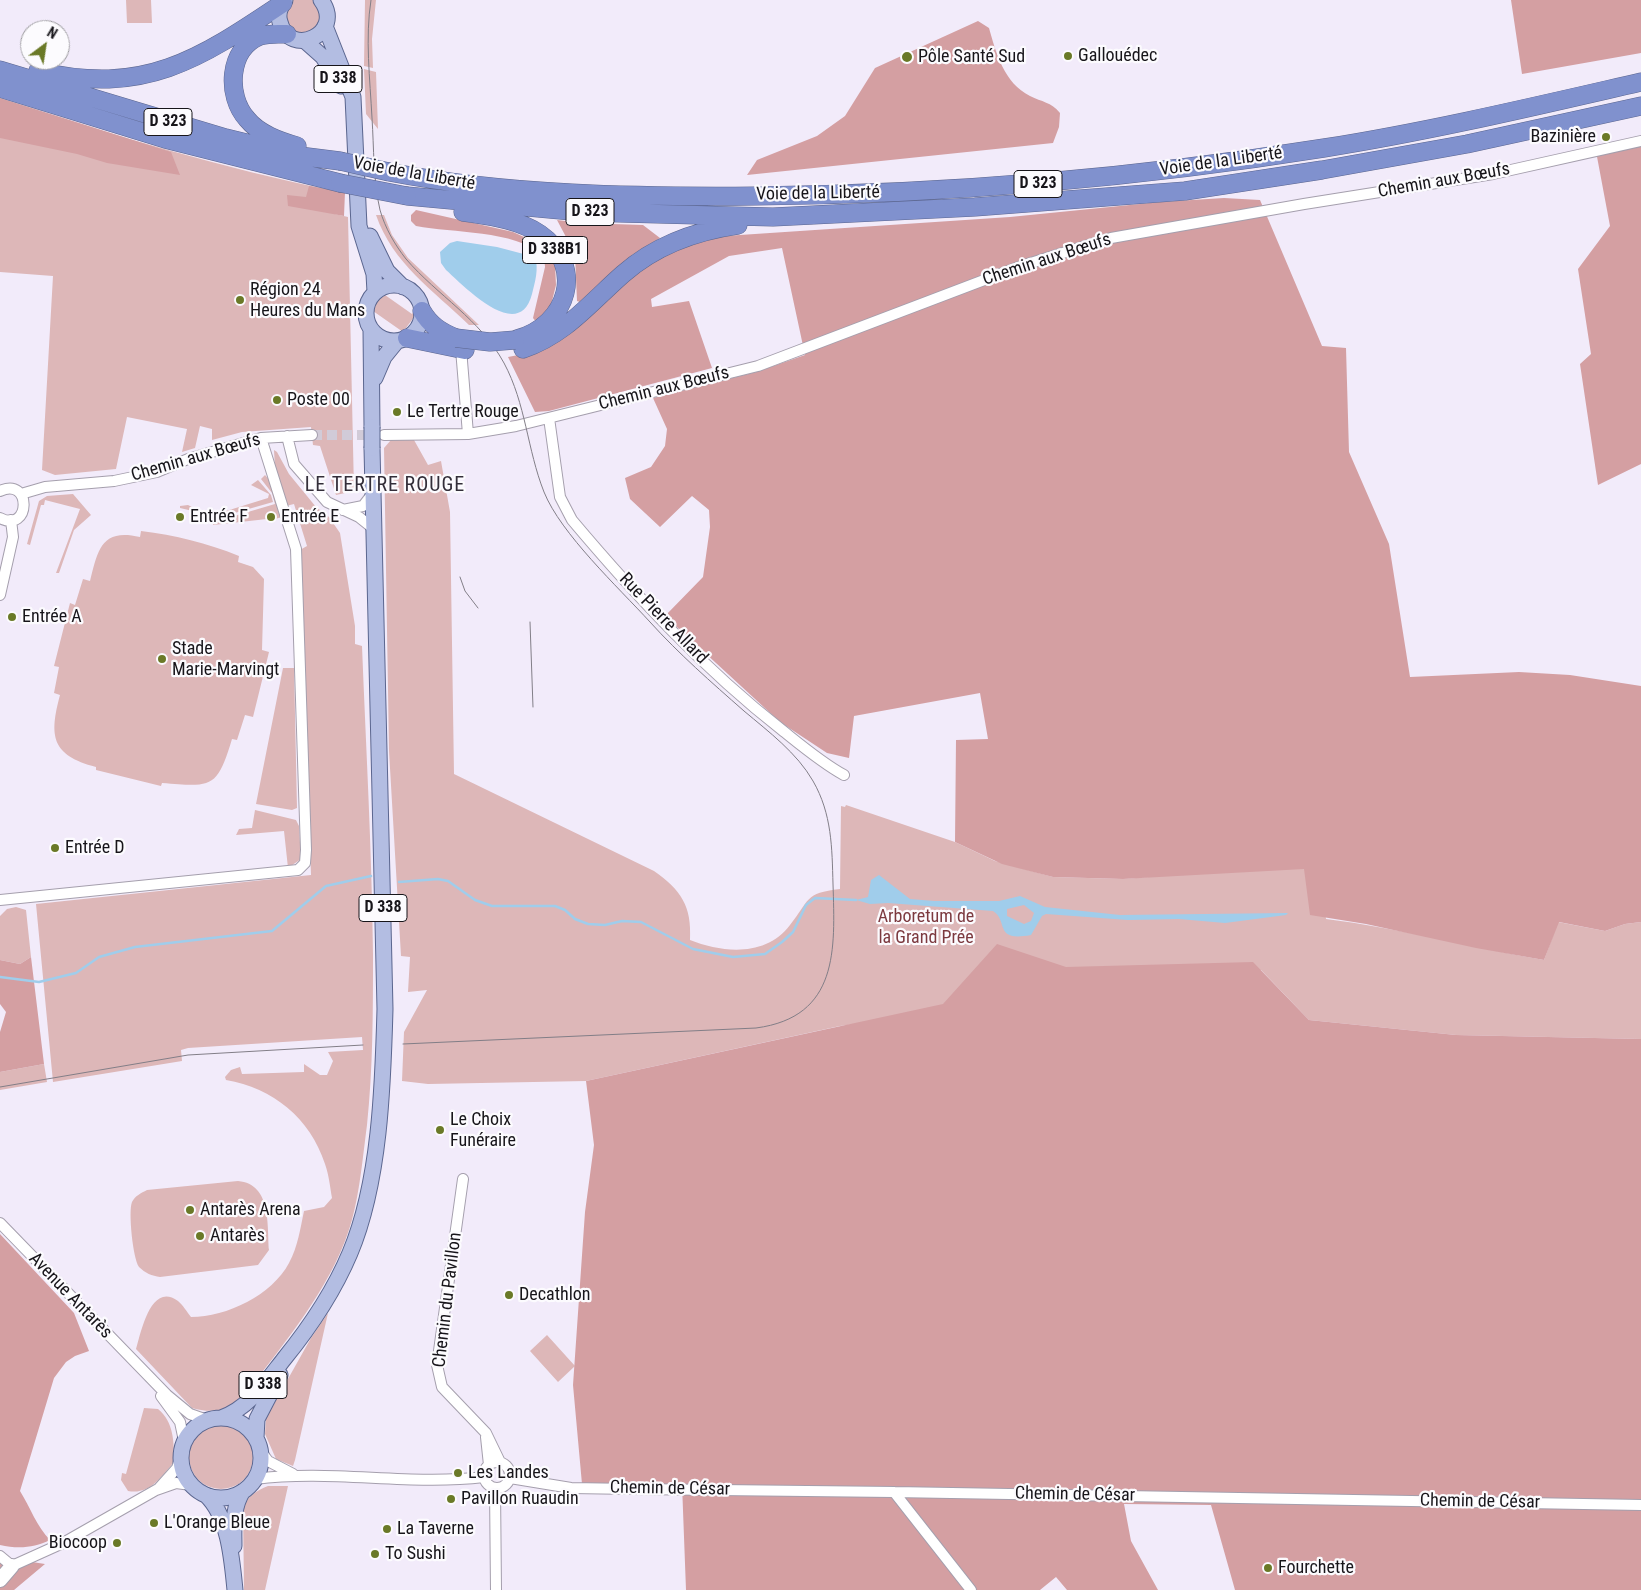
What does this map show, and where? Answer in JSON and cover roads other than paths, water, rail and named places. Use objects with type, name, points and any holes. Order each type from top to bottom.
[{"type":"highway","points":[[0,61],[80,79],[143,77],[183,64],[232,37],[284,2]]},
{"type":"highway","points":[[287,34],[261,36],[243,50],[234,77],[237,102],[245,118],[262,132],[340,161]]},
{"type":"highway","name":"Voie de la Liberté","points":[[0,70],[234,140],[320,160],[340,161],[428,180],[497,187],[646,195],[902,193],[1042,183],[1191,168],[1326,148],[1474,120],[1641,82]]},
{"type":"highway","name":"Voie de la Liberté","points":[[0,88],[165,139],[340,183],[407,196],[582,212],[773,217],[975,207],[1186,190],[1322,170],[1467,144],[1641,106]]},
{"type":"highway","name":"D 338B1","points":[[407,196],[434,206],[524,226],[548,241],[556,251],[563,265],[566,280],[562,304],[558,312],[544,326],[519,345]]},
{"type":"highway","points":[[402,339],[461,346],[489,352],[546,340],[568,326],[623,274],[664,247],[692,234],[773,217]]},
{"type":"highway","points":[[422,311],[431,324],[461,346]]},
{"type":"main road","points":[[284,2],[279,12],[279,21],[287,34],[295,39],[305,40],[315,37],[325,26],[327,16],[324,2]]},
{"type":"main road","name":"D 338","points":[[325,26],[350,84],[353,97],[359,226],[374,274],[375,292]]},
{"type":"main road","name":"D 338","points":[[305,40],[323,57],[338,80],[354,126]]},
{"type":"main road","name":"D 338","points":[[359,207],[387,271],[403,287]]},
{"type":"main road","points":[[388,286],[403,287],[416,296],[422,311],[418,327],[402,339],[383,339],[371,330],[366,318],[368,302],[375,292],[388,286]]},
{"type":"main road","name":"D 338","points":[[258,1444],[257,1419],[260,1411],[297,1342],[339,1276],[357,1234],[370,1177],[380,1106],[384,1034],[385,956],[372,448],[378,431],[372,386],[371,330]]},
{"type":"main road","name":"D 338","points":[[372,386],[382,360],[402,339]]},
{"type":"main road","name":"D 338","points":[[214,1419],[234,1413],[247,1402],[297,1342]]},
{"type":"main road","points":[[214,1419],[242,1424],[258,1444],[260,1465],[255,1479],[243,1491],[237,1502],[234,1515],[235,1586],[219,1511],[206,1496],[191,1485],[183,1473],[180,1459],[184,1441],[194,1427],[214,1419]]},
{"type":"main road","points":[[206,1496],[225,1498],[243,1491]]},
{"type":"street","name":"Chemin aux Bœufs","points":[[378,431],[468,434],[549,418],[758,366],[1021,266],[1111,238],[1304,204],[1493,174],[1641,141]]},
{"type":"street","points":[[461,346],[468,434]]},
{"type":"street","name":"Rue Pierre Allard","points":[[549,418],[560,497],[572,520],[677,638],[761,714],[831,768],[844,775]]},
{"type":"street","name":"Chemin aux Bœufs","points":[[21,494],[45,487],[114,481],[157,472],[188,459],[261,438],[312,435]]},
{"type":"street","points":[[287,436],[294,464],[327,502],[359,518],[374,529]]},
{"type":"street","points":[[0,900],[298,870],[305,863],[296,549],[261,438]]},
{"type":"street","points":[[0,490],[9,488],[21,494],[24,499],[23,510],[20,515],[11,520],[0,518]]},
{"type":"street","points":[[342,510],[363,506],[373,493]]},
{"type":"street","points":[[0,595],[14,537],[11,520]]},
{"type":"street","name":"Chemin du Pavillon","points":[[462,1179],[437,1365],[442,1386],[486,1433],[500,1462]]},
{"type":"street","name":"Avenue Antarès","points":[[0,1223],[140,1370],[182,1408],[214,1419]]},
{"type":"street","name":"Avenue Antarès","points":[[140,1370],[180,1422],[184,1441]]},
{"type":"street","points":[[486,1433],[489,1465],[484,1477],[487,1483],[495,1488],[505,1486],[510,1478],[509,1469],[500,1462],[489,1465]]},
{"type":"street","points":[[258,1444],[268,1461],[278,1468],[298,1476]]},
{"type":"street","points":[[156,1490],[177,1468],[180,1459]]},
{"type":"street","points":[[255,1479],[298,1476],[429,1480],[484,1477]]},
{"type":"street","name":"Chemin de César","points":[[510,1478],[571,1488],[1641,1505]]},
{"type":"street","points":[[0,1580],[12,1566],[63,1542],[156,1490],[176,1483],[191,1485]]},
{"type":"street","points":[[495,1488],[496,1590]]},
{"type":"street","points":[[894,1492],[971,1590]]},
{"type":"street","points":[[0,1556],[12,1566]]},
{"type":"water","points":[[457,241],[497,247],[535,257],[537,271],[532,294],[525,308],[516,314],[504,313],[491,307],[465,288],[446,270],[441,263],[440,252],[450,243]]},
{"type":"water","points":[[879,875],[910,899],[934,901],[999,901],[1020,896],[1045,907],[1120,915],[1288,913],[1286,915],[1225,923],[1179,919],[1128,920],[1046,914],[1042,916],[1031,935],[1011,936],[1006,933],[998,915],[993,911],[888,903],[870,904],[856,900],[868,897],[871,880]],"holes":[[[1024,905],[1034,913],[1031,921],[1024,924],[1007,916],[1007,909]]]},
{"type":"waterway","points":[[0,977],[39,982],[76,973],[99,957],[135,947],[272,931],[326,886],[371,876]]},
{"type":"waterway","points":[[399,882],[438,879],[448,881],[475,900],[492,906],[555,906],[565,910],[575,919],[588,924],[605,925],[622,921],[641,922],[693,949],[733,957],[765,954],[782,942],[793,932],[806,905],[815,898],[856,900]]},
{"type":"tunnel","points":[[312,435],[376,435]]},
{"type":"tram line","points":[[371,0],[368,44],[375,176],[380,210],[391,236],[406,259],[418,272],[483,333],[504,363],[522,410],[538,476],[552,508],[563,525],[607,577],[672,645],[719,689],[782,743],[799,761],[813,781],[824,806],[830,831],[833,871],[833,932],[831,955],[826,976],[817,995],[803,1010],[783,1021],[756,1028],[403,1044]]},
{"type":"tram line","points":[[460,577],[465,591],[478,608]]},
{"type":"tram line","points":[[530,622],[533,707]]},
{"type":"tram line","points":[[0,1087],[188,1055],[363,1045]]},
{"type":"place","name":"Gallouédec","points":[[1068,56]]},
{"type":"place","name":"Pôle Santé Sud","points":[[907,57]]},
{"type":"place","name":"Bazinière","points":[[1606,137]]},
{"type":"place","name":"Région 24 Heures du Mans","points":[[240,300]]},
{"type":"place","name":"Poste 00","points":[[277,400]]},
{"type":"place","name":"Le Tertre Rouge","points":[[397,412]]},
{"type":"place","name":"Entrée F","points":[[180,517]]},
{"type":"place","name":"Entrée E","points":[[271,517]]},
{"type":"place","name":"Entrée A","points":[[12,617]]},
{"type":"place","name":"Stade Marie-Marvingt","points":[[162,659]]},
{"type":"place","name":"Entrée D","points":[[55,848]]},
{"type":"place","name":"Le Choix Funéraire","points":[[440,1130]]},
{"type":"place","name":"Antarès Arena","points":[[190,1210]]},
{"type":"place","name":"Antarès","points":[[200,1236]]},
{"type":"place","name":"Decathlon","points":[[509,1295]]},
{"type":"place","name":"Les Landes","points":[[458,1473]]},
{"type":"place","name":"Pavillon Ruaudin","points":[[451,1499]]},
{"type":"place","name":"L'Orange Bleue","points":[[154,1523]]},
{"type":"place","name":"La Taverne","points":[[387,1529]]},
{"type":"place","name":"Biocoop","points":[[117,1543]]},
{"type":"place","name":"To Sushi","points":[[375,1554]]},
{"type":"place","name":"Fourchette","points":[[1268,1568]]},
{"type":"district","name":"LE TERTRE ROUGE","points":[[385,486]]},
{"type":"park label","name":"Arboretum de la Grand Prée","points":[[926,928]]}]
